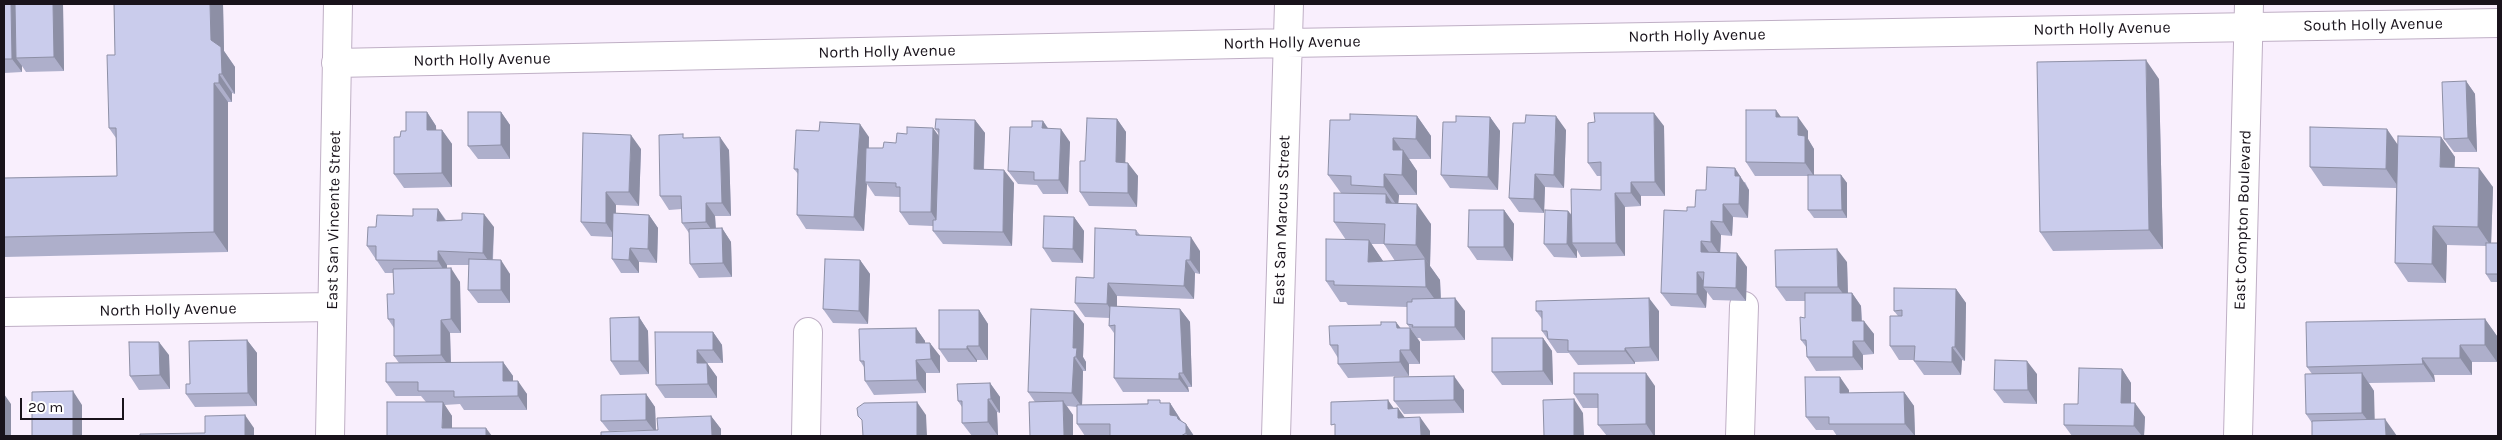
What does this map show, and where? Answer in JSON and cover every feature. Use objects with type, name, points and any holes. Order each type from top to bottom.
[{"type":"street","name":"East San Vincente Street","points":[[330,436],[338,4]]},
{"type":"street","name":"East San Marcus Street","points":[[1276,436],[1289,4]]},
{"type":"street","name":"North Holly Avenue","points":[[336,63],[1287,43],[2249,15]]},
{"type":"street","name":"South Holly Avenue","points":[[2249,15],[2498,22]]},
{"type":"street","name":"East Compton Boulevard","points":[[2238,436],[2249,15]]},
{"type":"street","points":[[1740,436],[1744,306]]},
{"type":"street","name":"North Holly Avenue","points":[[4,312],[332,307]]},
{"type":"street","points":[[806,436],[808,332]]},
{"type":"building","points":[[4,4],[11,4],[12,59],[4,59]]},
{"type":"building","points":[[15,4],[53,4],[54,57],[16,58]]},
{"type":"building","points":[[114,4],[210,4],[211,40],[221,47],[222,74],[219,74],[219,83],[214,83],[214,232],[4,237],[4,178],[117,176],[116,128],[109,128],[107,55],[115,55]]},
{"type":"building","points":[[2146,60],[2149,230],[2040,232],[2037,62]]},
{"type":"building","points":[[2466,81],[2468,138],[2444,139],[2442,82]]},
{"type":"building","points":[[1746,110],[1776,110],[1776,117],[1798,117],[1798,135],[1805,136],[1805,163],[1746,162]]},
{"type":"building","points":[[406,112],[427,112],[427,130],[442,130],[442,173],[394,174],[394,137],[400,137],[401,131],[406,131]]},
{"type":"building","points":[[468,112],[501,112],[501,145],[468,146]]},
{"type":"building","points":[[1594,113],[1654,113],[1655,182],[1631,182],[1631,193],[1615,193],[1616,243],[1572,243],[1571,189],[1601,190],[1601,162],[1588,163],[1588,123],[1595,122]]},
{"type":"building","points":[[1350,114],[1417,116],[1416,139],[1393,138],[1393,150],[1403,150],[1402,175],[1384,174],[1384,187],[1351,185],[1351,176],[1328,175],[1330,120],[1350,120]]},
{"type":"building","points":[[1526,115],[1556,116],[1554,175],[1535,174],[1534,199],[1509,198],[1513,123],[1525,123]]},
{"type":"building","points":[[1456,116],[1490,117],[1488,177],[1441,175],[1443,122],[1456,122]]},
{"type":"building","points":[[1087,118],[1117,119],[1116,162],[1128,163],[1128,193],[1080,192],[1080,161],[1085,161]]},
{"type":"building","points":[[936,119],[975,120],[974,169],[1004,170],[1003,232],[933,231],[933,220],[936,220],[939,129],[935,129]]},
{"type":"building","points":[[1032,121],[1043,121],[1042,128],[1061,129],[1059,180],[1034,180],[1034,172],[1008,171],[1010,127],[1032,127]]},
{"type":"building","points":[[820,122],[860,124],[854,217],[797,215],[798,169],[794,169],[796,130],[819,131]]},
{"type":"building","points":[[907,127],[933,128],[931,212],[900,212],[900,187],[896,187],[896,183],[865,182],[866,148],[883,148],[884,142],[896,143],[897,133],[907,134]]},
{"type":"building","points":[[2310,127],[2387,129],[2386,169],[2310,167]]},
{"type":"building","points":[[583,133],[631,135],[629,192],[606,192],[606,223],[581,222]]},
{"type":"building","points":[[683,134],[683,138],[720,137],[722,203],[706,203],[706,222],[682,223],[681,196],[660,196],[659,135]]},
{"type":"building","points":[[2398,136],[2441,137],[2440,167],[2479,168],[2478,227],[2433,226],[2432,264],[2395,263]]},
{"type":"building","points":[[1707,167],[1735,168],[1735,176],[1740,176],[1739,204],[1723,204],[1723,222],[1711,221],[1711,242],[1701,241],[1701,252],[1737,253],[1736,288],[1703,287],[1704,272],[1697,272],[1697,294],[1661,293],[1664,210],[1687,211],[1687,207],[1695,207],[1696,190],[1706,190]]},
{"type":"building","points":[[1808,175],[1841,175],[1842,210],[1808,210]]},
{"type":"building","points":[[1334,193],[1386,194],[1386,203],[1417,204],[1416,245],[1384,244],[1385,224],[1334,222]]},
{"type":"building","points":[[413,209],[438,209],[437,221],[462,220],[462,213],[484,214],[483,253],[438,251],[438,261],[376,260],[376,246],[367,246],[368,227],[376,227],[377,215],[413,216]]},
{"type":"building","points":[[1469,210],[1504,210],[1504,247],[1468,247]]},
{"type":"building","points":[[1545,210],[1568,211],[1567,244],[1544,244]]},
{"type":"building","points":[[613,213],[649,215],[648,249],[630,248],[629,260],[612,259]]},
{"type":"building","points":[[1044,216],[1074,217],[1073,249],[1043,248]]},
{"type":"building","points":[[722,228],[723,263],[690,264],[689,229]]},
{"type":"building","points":[[1095,228],[1136,230],[1136,235],[1191,237],[1190,260],[1186,260],[1184,286],[1108,283],[1107,304],[1075,303],[1076,277],[1094,278]]},
{"type":"building","points":[[1326,239],[1369,240],[1368,262],[1425,259],[1426,287],[1334,285],[1334,281],[1326,281]]},
{"type":"building","points":[[2486,243],[2498,243],[2498,274],[2486,274]]},
{"type":"building","points":[[1837,249],[1838,287],[1776,287],[1775,250]]},
{"type":"building","points":[[469,259],[501,260],[501,290],[468,290]]},
{"type":"building","points":[[825,259],[860,260],[859,311],[823,309]]},
{"type":"building","points":[[451,268],[451,319],[441,320],[441,355],[394,356],[394,319],[388,319],[387,294],[394,294],[393,269]]},
{"type":"building","points":[[1894,288],[1956,289],[1955,347],[1952,347],[1952,362],[1914,361],[1915,346],[1890,346],[1890,316],[1902,316],[1902,310],[1894,311]]},
{"type":"building","points":[[1805,293],[1852,293],[1852,321],[1864,321],[1864,341],[1853,341],[1853,357],[1807,357],[1806,340],[1801,340],[1800,317],[1805,318]]},
{"type":"building","points":[[1455,298],[1455,327],[1412,327],[1413,325],[1407,324],[1407,302],[1412,302],[1412,299]]},
{"type":"building","points":[[1649,298],[1650,347],[1625,348],[1625,351],[1568,351],[1568,340],[1548,339],[1547,331],[1542,331],[1542,311],[1536,311],[1536,301]]},
{"type":"building","points":[[1110,306],[1180,309],[1183,373],[1179,373],[1179,379],[1114,378],[1115,325],[1109,326]]},
{"type":"building","points":[[1031,309],[1074,311],[1073,348],[1077,348],[1076,357],[1074,357],[1072,393],[1028,392]]},
{"type":"building","points":[[939,310],[979,310],[979,346],[967,346],[967,349],[939,349]]},
{"type":"building","points":[[639,317],[639,361],[611,361],[610,318]]},
{"type":"building","points":[[2485,319],[2485,345],[2460,345],[2460,358],[2422,358],[2423,364],[2307,367],[2306,322]]},
{"type":"building","points":[[1381,322],[1396,322],[1397,328],[1410,328],[1410,350],[1400,350],[1400,362],[1338,364],[1338,345],[1330,345],[1329,326],[1381,325]]},
{"type":"building","points":[[916,328],[916,343],[930,343],[931,359],[916,360],[917,380],[865,381],[864,361],[860,361],[859,329]]},
{"type":"building","points":[[655,332],[713,332],[713,350],[697,350],[697,363],[707,363],[708,384],[656,385]]},
{"type":"building","points":[[1492,338],[1543,338],[1543,371],[1492,372]]},
{"type":"building","points":[[247,340],[248,393],[186,394],[186,384],[190,384],[189,341]]},
{"type":"building","points":[[129,342],[159,342],[160,375],[130,376]]},
{"type":"building","points":[[1995,360],[2027,361],[2028,390],[1994,390]]},
{"type":"building","points":[[503,362],[503,381],[518,381],[518,396],[454,397],[454,391],[418,391],[418,382],[386,382],[386,363]]},
{"type":"building","points":[[2079,368],[2122,369],[2121,403],[2135,403],[2134,426],[2064,425],[2064,404],[2078,404]]},
{"type":"building","points":[[1574,373],[1646,373],[1646,424],[1598,425],[1598,394],[1574,394]]},
{"type":"building","points":[[2362,373],[2362,413],[2306,414],[2305,374]]},
{"type":"building","points":[[1454,376],[1454,400],[1394,401],[1394,377]]},
{"type":"building","points":[[1805,377],[1840,377],[1840,393],[1904,392],[1905,424],[1829,424],[1829,417],[1806,417]]},
{"type":"building","points":[[990,383],[991,399],[988,399],[988,422],[962,423],[962,401],[958,401],[957,384]]},
{"type":"building","points":[[73,391],[73,436],[32,436],[32,392]]},
{"type":"building","points":[[646,394],[646,420],[601,421],[601,395]]},
{"type":"building","points":[[1574,399],[1574,436],[1544,436],[1543,400]]},
{"type":"building","points":[[1148,400],[1160,400],[1160,403],[1170,403],[1170,415],[1177,416],[1178,419],[1186,424],[1186,433],[1181,436],[1110,436],[1110,424],[1077,424],[1077,405],[1148,404]]},
{"type":"building","points":[[1388,400],[1388,409],[1398,408],[1398,418],[1420,417],[1421,436],[1335,436],[1335,424],[1331,425],[1331,402]]},
{"type":"building","points":[[1063,401],[1064,436],[1030,436],[1029,402]]},
{"type":"building","points":[[387,402],[443,402],[442,428],[486,428],[486,436],[387,436]]},
{"type":"building","points":[[917,402],[917,436],[863,436],[862,420],[858,416],[857,408],[864,403]]},
{"type":"building","points":[[245,415],[245,436],[140,436],[140,434],[205,433],[205,416]]},
{"type":"building","points":[[711,416],[712,436],[601,436],[601,432],[658,430],[657,418]]},
{"type":"building","points":[[2385,419],[2386,436],[2312,436],[2312,421]]}]
